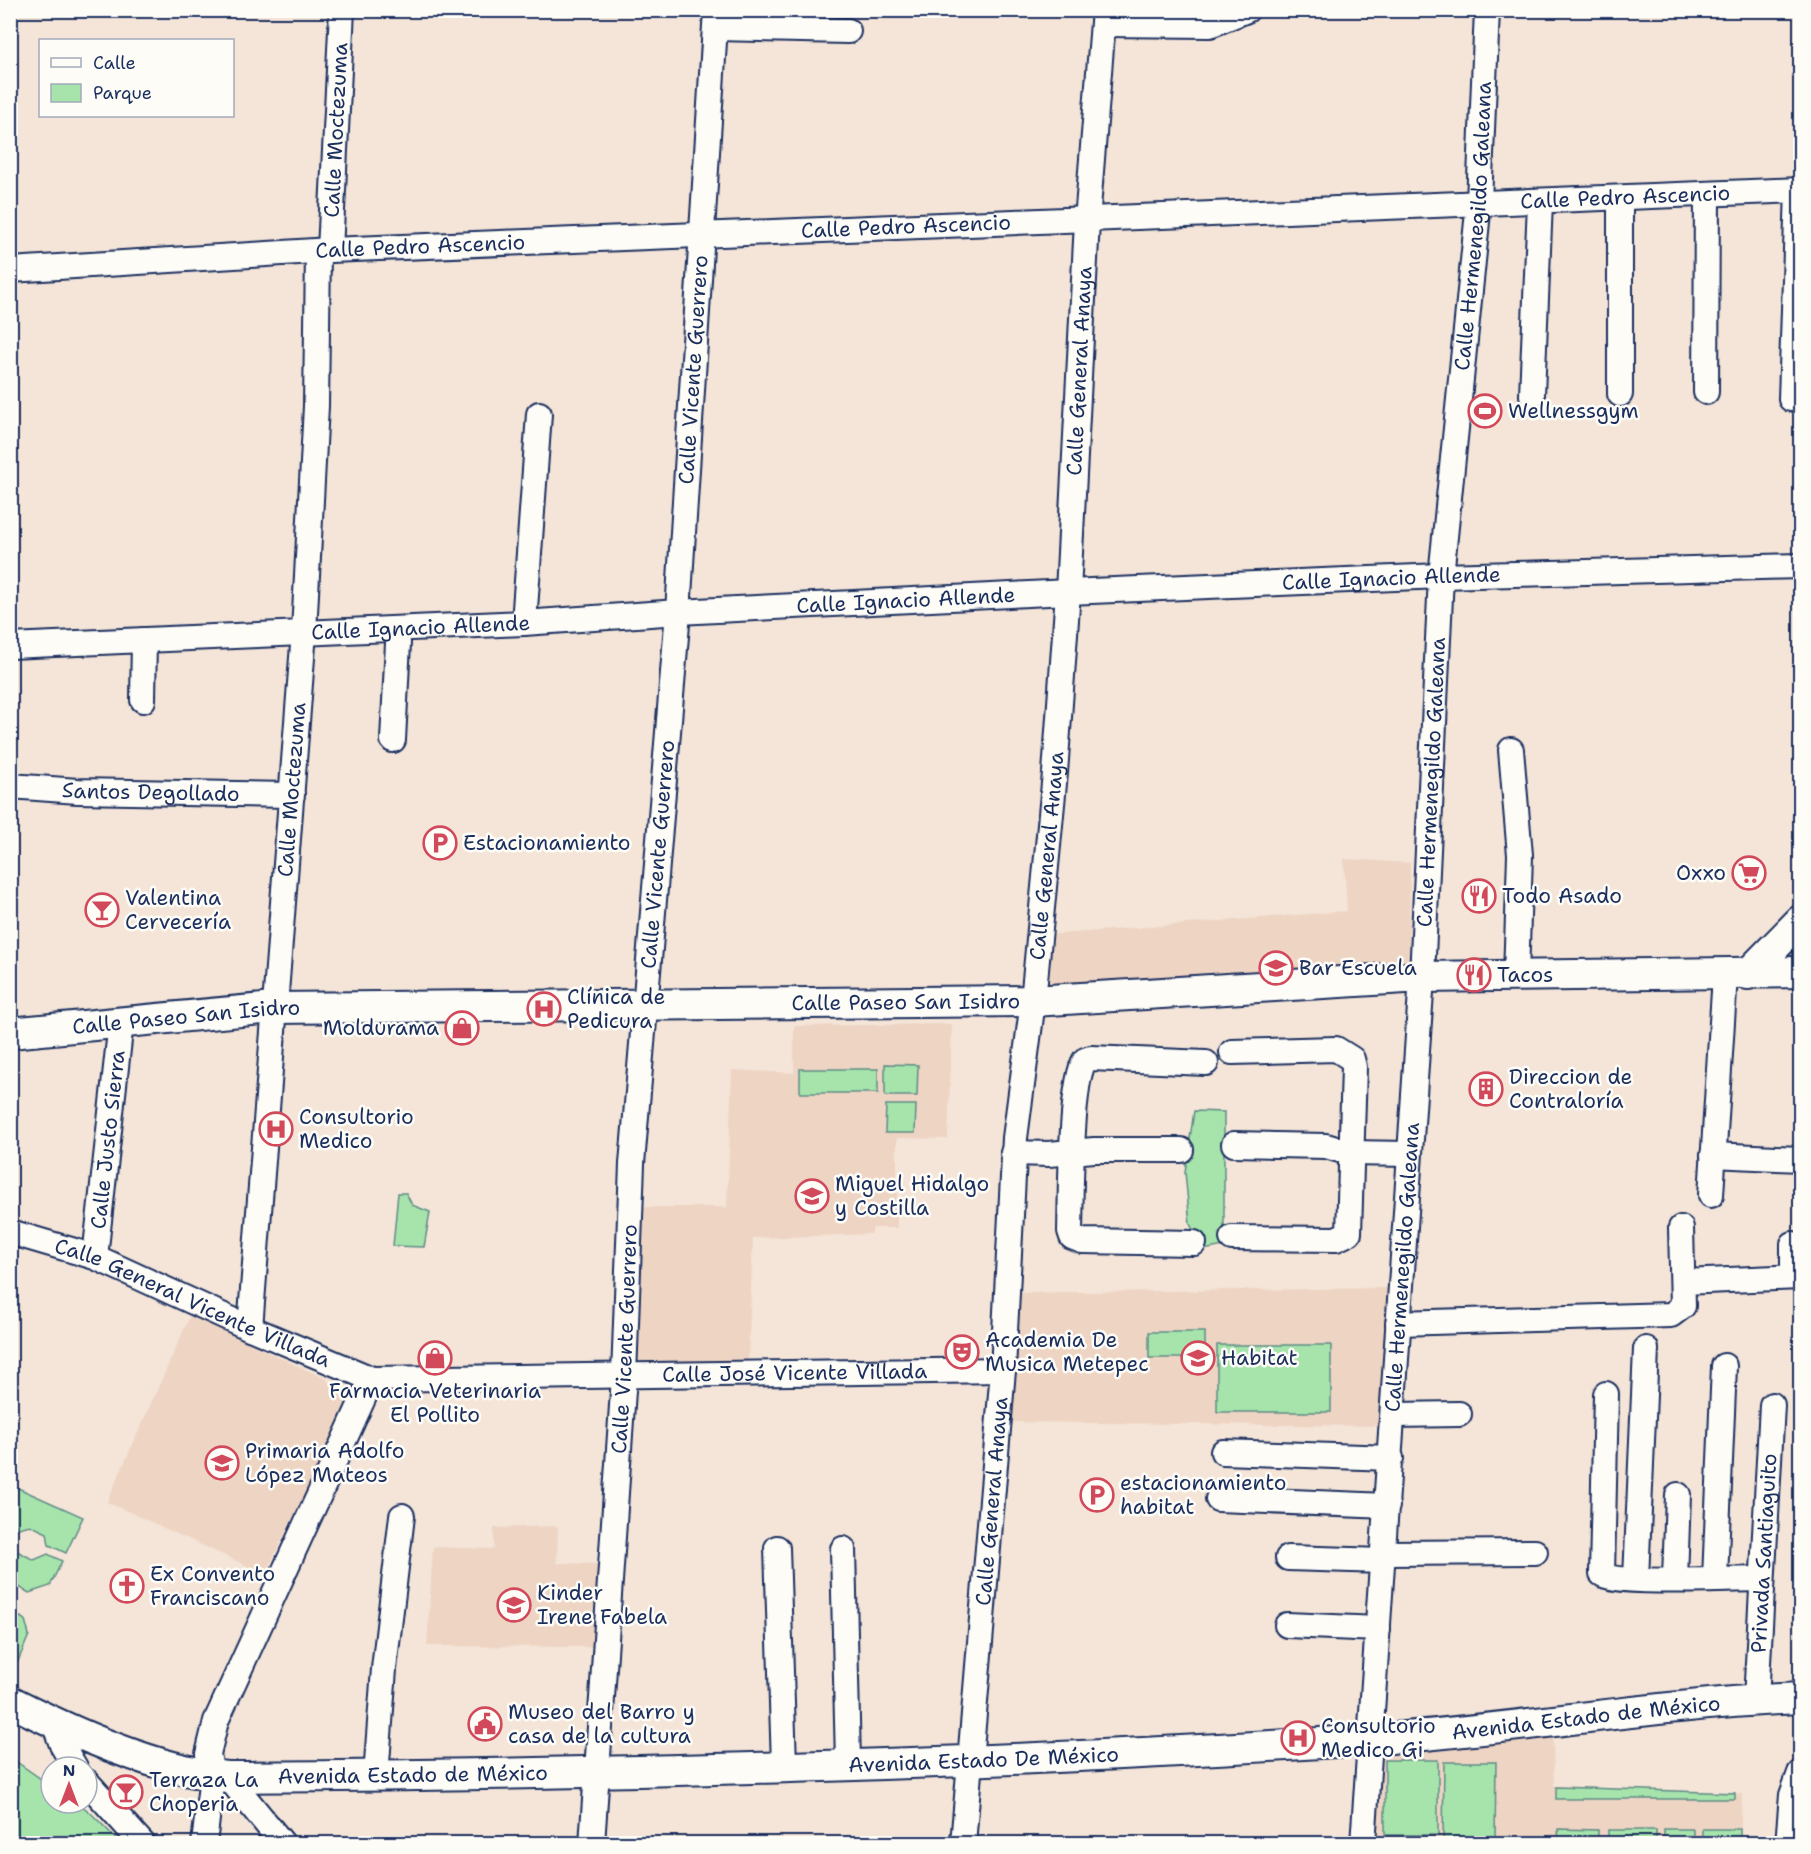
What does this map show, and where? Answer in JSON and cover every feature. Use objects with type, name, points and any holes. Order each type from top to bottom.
[{"type":"main road","points":[[1736,974],[1800,921]]},
{"type":"main road","name":"Calle Paseo San Isidro","points":[[10,1033],[273,1008],[1033,1001],[1422,977],[1800,972]]},
{"type":"main road","name":"Avenida Estado de México","points":[[1371,1740],[1756,1700],[1800,1698]]},
{"type":"main road","points":[[10,1701],[54,1723],[168,1766],[220,1776]]},
{"type":"main road","name":"Avenida Estado De México","points":[[598,1772],[968,1761],[1371,1740]]},
{"type":"main road","name":"Avenida Estado de México","points":[[220,1776],[598,1772]]},
{"type":"street","name":"Calle Moctezuma","points":[[250,1328],[273,1008],[304,632],[324,250],[342,10]]},
{"type":"street","points":[[1104,17],[1210,25],[1247,10]]},
{"type":"street","name":"Calle Hermenegildo Galeana","points":[[1363,1844],[1394,1415],[1408,1147],[1422,977],[1441,576],[1479,202],[1487,10]]},
{"type":"street","name":"Calle General Anaya","points":[[963,1844],[968,1761],[1003,1370],[1014,1145],[1033,1001],[1055,773],[1068,592],[1087,221],[1104,17]]},
{"type":"street","points":[[716,19],[848,31]]},
{"type":"street","name":"Calle Vicente Guerrero","points":[[592,1844],[624,1376],[632,1164],[648,1004],[678,612],[716,19]]},
{"type":"street","name":"Calle Pedro Ascencio","points":[[10,270],[324,250],[1087,221],[1479,202],[1539,202],[1799,190]]},
{"type":"street","points":[[1791,399],[1799,190]]},
{"type":"street","points":[[1706,392],[1707,194]]},
{"type":"street","points":[[1620,198],[1620,394]]},
{"type":"street","points":[[1532,395],[1539,202]]},
{"type":"street","points":[[524,623],[539,414]]},
{"type":"street","name":"Calle Ignacio Allende","points":[[10,645],[524,623],[678,612],[1068,592],[1441,576],[1800,567]]},
{"type":"street","points":[[143,700],[144,640]]},
{"type":"street","points":[[393,740],[398,643]]},
{"type":"street","points":[[1511,750],[1520,855],[1516,976]]},
{"type":"street","name":"Santos Degollado","points":[[10,786],[78,791],[292,795]]},
{"type":"street","points":[[1711,1195],[1713,1155],[1736,974]]},
{"type":"street","name":"Calle Justo Sierra","points":[[95,1257],[121,1022]]},
{"type":"street","points":[[1232,1052],[1336,1049],[1352,1059],[1354,1067],[1350,1146],[1350,1228],[1344,1237],[1336,1239],[1232,1238]]},
{"type":"street","points":[[1194,1243],[1076,1240],[1070,1231],[1080,1147],[1080,1072],[1085,1060],[1091,1058],[1206,1063]]},
{"type":"street","points":[[1234,1144],[1408,1147]]},
{"type":"street","points":[[1014,1145],[1181,1150]]},
{"type":"street","points":[[1713,1155],[1800,1159]]},
{"type":"street","points":[[1398,1323],[1671,1315],[1683,1306],[1681,1228]]},
{"type":"street","name":"Calle General Vicente Villada","points":[[10,1232],[95,1257],[250,1328],[372,1379]]},
{"type":"street","points":[[1683,1281],[1797,1277],[1793,1244]]},
{"type":"street","points":[[1636,1580],[1646,1349]]},
{"type":"street","points":[[1715,1579],[1724,1366]]},
{"type":"street","name":"Calle José Vicente Villada","points":[[372,1379],[1003,1370]]},
{"type":"street","points":[[283,1844],[220,1776],[208,1754],[216,1721],[372,1379]]},
{"type":"street","points":[[1606,1394],[1602,1574],[1611,1578],[1636,1580],[1762,1579]]},
{"type":"street","name":"Privada Santiaguito","points":[[1756,1700],[1772,1405]]},
{"type":"street","points":[[1394,1415],[1459,1414]]},
{"type":"street","points":[[1223,1452],[1391,1458]]},
{"type":"street","points":[[1675,1579],[1678,1495]]},
{"type":"street","points":[[1218,1498],[1387,1506]]},
{"type":"street","points":[[376,1776],[384,1669],[402,1516]]},
{"type":"street","points":[[777,1548],[784,1765]]},
{"type":"street","points":[[843,1548],[848,1763]]},
{"type":"street","points":[[1288,1558],[1535,1552]]},
{"type":"street","points":[[1287,1625],[1378,1629]]},
{"type":"street","points":[[54,1723],[68,1755]]},
{"type":"street","points":[[1788,1844],[1792,1795],[1800,1773]]},
{"type":"street","points":[[204,1844],[220,1776]]},
{"type":"street","points":[[99,1795],[143,1844]]},
{"type":"shaded area","points":[[1344,859],[1410,863],[1409,969],[1044,991],[1048,935],[1347,911]]},
{"type":"shaded area","name":"Miguel Hidalgo y Costilla","points":[[952,1024],[948,1139],[897,1138],[897,1228],[872,1228],[872,1234],[753,1238],[748,1365],[634,1364],[640,1207],[727,1207],[732,1070],[794,1073],[794,1026]]},
{"type":"shaded area","name":"Habitat","points":[[1388,1288],[1384,1426],[1007,1422],[1015,1293]]},
{"type":"shaded area","name":"Primaria Adolfo López Mateos","points":[[190,1316],[326,1379],[349,1404],[265,1574],[107,1502]]},
{"type":"shaded area","name":"Kinder Irene Fabela","points":[[558,1526],[557,1563],[599,1564],[597,1647],[427,1646],[433,1547],[494,1549],[494,1528]]},
{"type":"shaded area","points":[[1553,1733],[1554,1786],[1742,1794],[1740,1843],[1375,1844],[1380,1751]]},
{"type":"green space","points":[[885,1064],[918,1065],[917,1096],[885,1096]]},
{"type":"green space","points":[[800,1069],[878,1069],[878,1093],[800,1093]]},
{"type":"green space","points":[[886,1105],[916,1105],[915,1133],[885,1133]]},
{"type":"green space","points":[[1194,1111],[1224,1112],[1224,1246],[1204,1250],[1190,1224],[1185,1172]]},
{"type":"green space","points":[[398,1193],[406,1193],[412,1205],[430,1212],[424,1247],[393,1246]]},
{"type":"green space","points":[[1149,1332],[1205,1332],[1205,1358],[1149,1358]]},
{"type":"green space","points":[[1217,1345],[1331,1345],[1331,1412],[1217,1412]]},
{"type":"green space","points":[[18,1488],[83,1517],[66,1553],[49,1545],[47,1533],[30,1525],[19,1528],[11,1523],[11,1490]]},
{"type":"green space","points":[[11,1535],[16,1538],[17,1551],[34,1560],[48,1554],[62,1561],[50,1586],[29,1593],[11,1582]]},
{"type":"green space","points":[[11,1611],[25,1620],[29,1635],[16,1666],[11,1663]]},
{"type":"green space","points":[[11,1758],[39,1778],[39,1815],[92,1815],[122,1843],[11,1843]]},
{"type":"green space","points":[[1385,1760],[1438,1760],[1438,1835],[1385,1835]]},
{"type":"green space","points":[[1444,1762],[1496,1762],[1495,1840],[1443,1839]]},
{"type":"green space","points":[[1556,1787],[1735,1793],[1735,1799],[1556,1799]]},
{"type":"green space","points":[[1558,1829],[1598,1830],[1598,1843],[1559,1843]]},
{"type":"green space","points":[[1664,1829],[1693,1829],[1693,1843],[1664,1843]]},
{"type":"green space","points":[[1702,1829],[1740,1829],[1740,1843],[1702,1843]]},
{"type":"green space","points":[[1608,1830],[1656,1830],[1656,1843],[1608,1843]]},
{"type":"place","name":"Wellnessgym","points":[[1485,411]]},
{"type":"place","name":"Estacionamiento","points":[[440,843]]},
{"type":"place","name":"Oxxo","points":[[1749,873]]},
{"type":"place","name":"Todo Asado","points":[[1479,896]]},
{"type":"place","name":"Valentina Cervecería","points":[[102,910]]},
{"type":"place","name":"Bar Escuela","points":[[1276,968]]},
{"type":"place","name":"Tacos","points":[[1474,975]]},
{"type":"place","name":"Clínica de Pedicura","points":[[544,1009]]},
{"type":"place","name":"Moldurama","points":[[462,1028]]},
{"type":"place","name":"Direccion de Contraloría","points":[[1486,1089]]},
{"type":"place","name":"Consultorio Medico","points":[[276,1129]]},
{"type":"place","name":"Miguel Hidalgo y Costilla","points":[[812,1196]]},
{"type":"place","name":"Academia De Musica Metepec","points":[[962,1352]]},
{"type":"place","name":"Farmacia Veterinaria El Pollito","points":[[435,1358]]},
{"type":"place","name":"Habitat","points":[[1198,1358]]},
{"type":"place","name":"Primaria Adolfo López Mateos","points":[[222,1463]]},
{"type":"place","name":"estacionamiento habitat","points":[[1097,1495]]},
{"type":"place","name":"Ex Convento Franciscano","points":[[127,1586]]},
{"type":"place","name":"Kinder Irene Fabela","points":[[514,1605]]},
{"type":"place","name":"Museo del Barro y casa de la cultura","points":[[485,1724]]},
{"type":"place","name":"Consultorio Medico Gi","points":[[1298,1738]]},
{"type":"place","name":"Terraza La Choperia","points":[[126,1792]]}]
